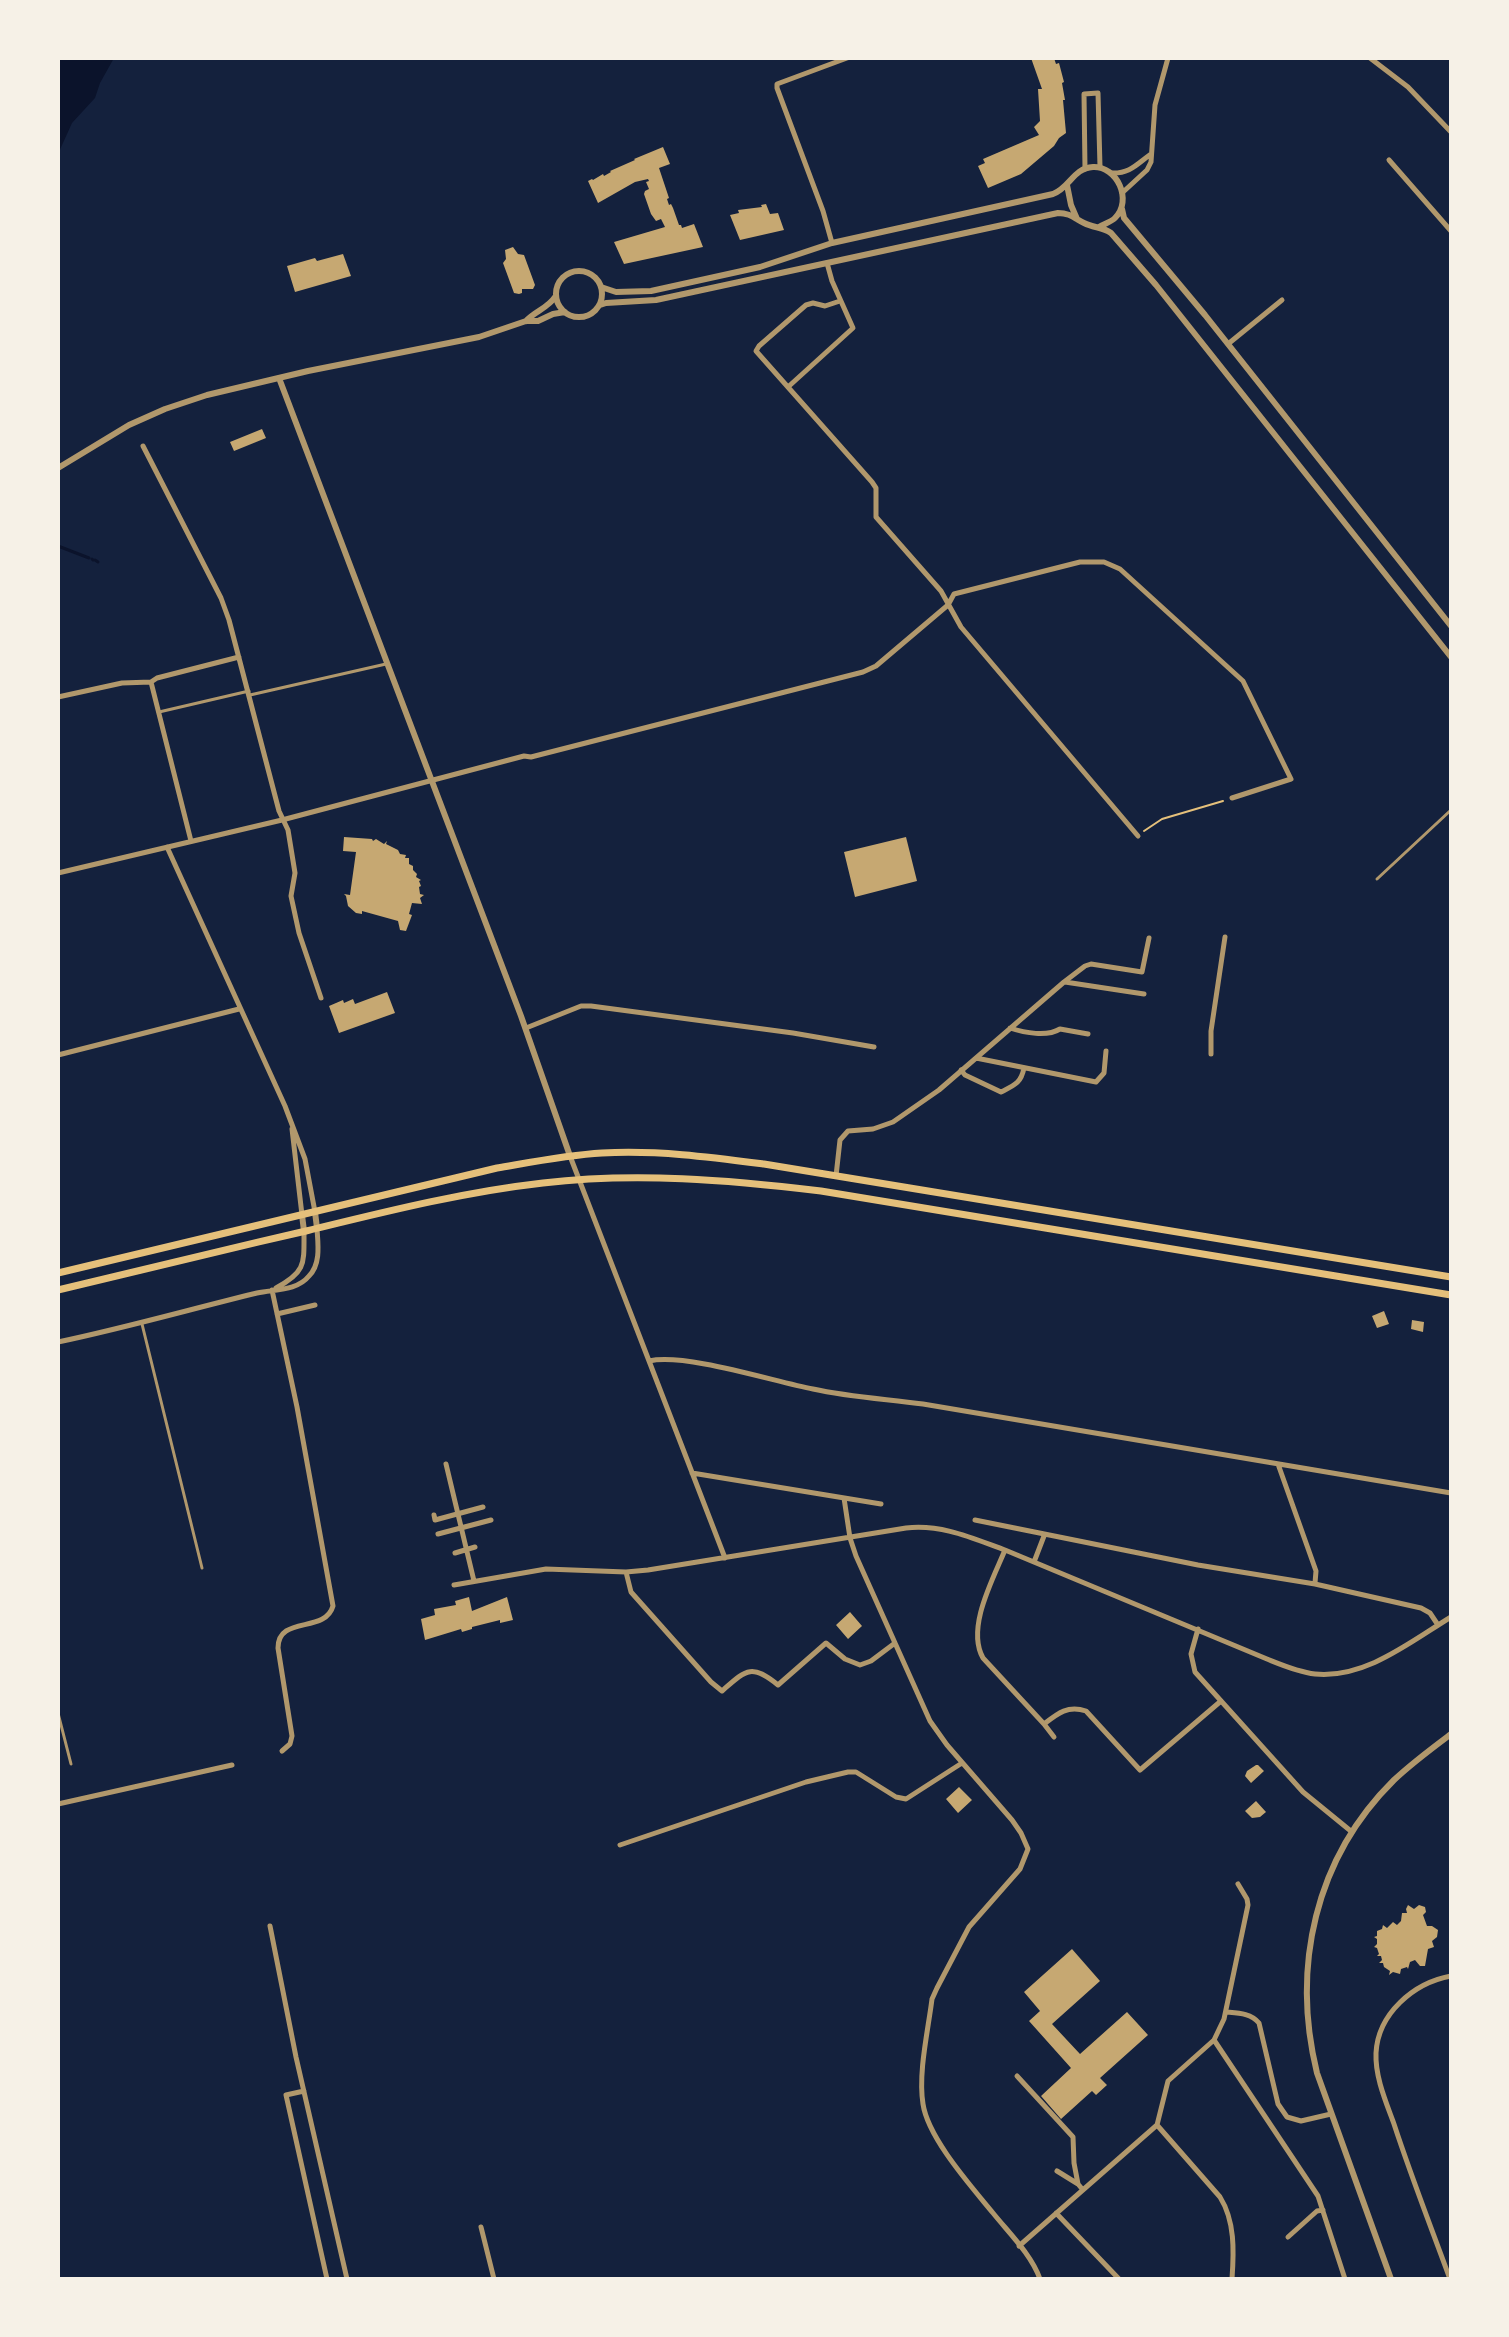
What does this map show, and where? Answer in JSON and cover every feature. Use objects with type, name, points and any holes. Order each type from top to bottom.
[{"type":"main road","points":[[58,1273],[497,1168],[570,1156],[639,1152],[698,1155],[836,1176],[1451,1277]]},
{"type":"main road","points":[[58,1290],[396,1209],[497,1190],[578,1180],[695,1179],[821,1191],[1451,1295]]},
{"type":"street","points":[[832,243],[777,84],[847,58]]},
{"type":"street","points":[[1122,193],[1147,170],[1151,162],[1155,105],[1168,58]]},
{"type":"street","points":[[1370,58],[1408,87],[1451,132]]},
{"type":"street","points":[[1085,169],[1084,94],[1098,93],[1100,167]]},
{"type":"street","points":[[1111,173],[1122,174],[1131,170],[1152,153]]},
{"type":"street","points":[[1389,160],[1451,231]]},
{"type":"street","points":[[601,287],[616,292],[651,291],[760,267],[832,243],[1053,194],[1063,189],[1074,175],[1085,169],[1100,167],[1118,180],[1122,193],[1116,217],[1099,227]]},
{"type":"street","points":[[1067,185],[1077,219]]},
{"type":"street","points":[[1121,204],[1124,218],[1451,626]]},
{"type":"street","points":[[58,468],[129,425],[212,393],[479,337],[553,314],[565,312],[582,317],[606,303],[656,300],[1058,213],[1071,215],[1111,233],[1156,285],[1451,657]]},
{"type":"street","points":[[788,387],[853,328],[827,262]]},
{"type":"street","points":[[526,321],[552,303],[559,283],[574,272],[590,275],[601,287],[600,305]]},
{"type":"street","points":[[555,297],[565,312]]},
{"type":"street","points":[[1228,344],[1282,300]]},
{"type":"street","points":[[840,301],[825,306],[806,305],[756,351],[872,482],[876,488],[876,517],[941,591],[961,627],[1138,836]]},
{"type":"street","points":[[279,378],[526,1028],[578,1180],[725,1558]]},
{"type":"street","points":[[143,446],[221,598],[250,693],[282,820],[288,830],[295,873],[291,896],[299,933],[321,998]]},
{"type":"street","points":[[58,873],[282,820],[863,672],[876,666],[948,605],[954,594],[1080,562],[1104,562],[1120,569],[1243,681],[1291,779],[1232,798]]},
{"type":"street","points":[[58,697],[122,683],[151,682],[239,657]]},
{"type":"street","points":[[151,682],[191,841]]},
{"type":"street","points":[[58,1342],[296,1286],[310,1276],[317,1260],[317,1228],[305,1159],[167,847]]},
{"type":"street","points":[[1211,1054],[1211,1031],[1225,937]]},
{"type":"street","points":[[836,1176],[840,1140],[848,1131],[873,1129],[893,1122],[939,1090],[1085,966],[1091,964],[1142,972],[1149,938]]},
{"type":"street","points":[[1064,982],[1144,994]]},
{"type":"street","points":[[526,1028],[581,1006],[591,1006],[874,1047]]},
{"type":"street","points":[[58,1055],[239,1009]]},
{"type":"street","points":[[1010,1028],[1034,1033],[1055,1033],[1060,1029],[1088,1034]]},
{"type":"street","points":[[975,1058],[1096,1082],[1104,1073],[1106,1051]]},
{"type":"street","points":[[961,1070],[965,1075],[1001,1092],[1017,1084],[1024,1068]]},
{"type":"street","points":[[272,1290],[294,1278],[303,1267],[304,1231],[292,1124]]},
{"type":"street","points":[[272,1290],[297,1403],[333,1602],[332,1612],[327,1617],[287,1630],[278,1640],[292,1736],[290,1744],[282,1751]]},
{"type":"street","points":[[277,1314],[315,1305]]},
{"type":"street","points":[[649,1361],[664,1359],[701,1365],[843,1395],[923,1404],[1451,1493]]},
{"type":"street","points":[[1277,1463],[1316,1571],[1315,1584]]},
{"type":"street","points":[[446,1464],[474,1581]]},
{"type":"street","points":[[692,1473],[881,1504]]},
{"type":"street","points":[[844,1498],[856,1556],[930,1721],[1012,1820],[1028,1851],[1020,1869],[972,1922],[932,1999],[922,2087],[928,2122],[1040,2279]]},
{"type":"street","points":[[434,1515],[435,1520],[483,1507]]},
{"type":"street","points":[[438,1534],[491,1520]]},
{"type":"street","points":[[975,1520],[1198,1565],[1315,1584],[1421,1608],[1430,1613],[1438,1625]]},
{"type":"street","points":[[454,1585],[546,1569],[626,1572],[677,1567],[927,1527],[960,1534],[1005,1550],[1296,1670],[1331,1675],[1365,1667],[1451,1617]]},
{"type":"street","points":[[1034,1562],[1044,1536]]},
{"type":"street","points":[[455,1553],[475,1547]]},
{"type":"street","points":[[1005,1550],[981,1611],[977,1629],[978,1649],[1054,1737]]},
{"type":"street","points":[[626,1572],[631,1592],[722,1691],[750,1670],[762,1673],[778,1685],[826,1643],[845,1659],[860,1665],[871,1661],[895,1643]]},
{"type":"street","points":[[1198,1629],[1191,1654],[1193,1668],[1303,1792],[1352,1832]]},
{"type":"street","points":[[1044,1724],[1067,1708],[1086,1711],[1140,1770],[1221,1701]]},
{"type":"street","points":[[1391,2279],[1317,2073],[1306,2007],[1307,1962],[1322,1896],[1339,1854],[1352,1832],[1392,1782],[1451,1734]]},
{"type":"street","points":[[620,1845],[806,1782],[848,1772],[856,1772],[896,1797],[906,1799],[962,1763]]},
{"type":"street","points":[[58,1804],[232,1765]]},
{"type":"street","points":[[1019,2246],[1157,2125],[1168,2081],[1214,2040],[1226,2012],[1248,1905],[1238,1884]]},
{"type":"street","points":[[270,1926],[347,2279]]},
{"type":"street","points":[[1450,2279],[1385,2097],[1376,2058],[1380,2032],[1393,2010],[1417,1989],[1451,1976]]},
{"type":"street","points":[[1226,2012],[1245,2014],[1259,2023],[1278,2104],[1287,2117],[1301,2121],[1331,2114]]},
{"type":"street","points":[[1214,2040],[1318,2196],[1345,2279]]},
{"type":"street","points":[[1017,2076],[1073,2137],[1078,2184]]},
{"type":"street","points":[[304,2091],[286,2095],[327,2279]]},
{"type":"street","points":[[1157,2125],[1220,2197],[1226,2208],[1232,2228],[1232,2279]]},
{"type":"street","points":[[1057,2171],[1083,2190]]},
{"type":"street","points":[[1288,2237],[1317,2211],[1323,2210]]},
{"type":"street","points":[[1056,2213],[1118,2279]]},
{"type":"street","points":[[481,2227],[494,2279]]},
{"type":"lane","points":[[159,712],[388,663]]},
{"type":"lane","points":[[1377,879],[1451,810]]},
{"type":"lane","points":[[142,1324],[202,1568]]},
{"type":"lane","points":[[58,1713],[71,1764]]},
{"type":"path","points":[[1138,836],[1162,819],[1232,798]]},
{"type":"water","points":[[58,58],[114,58],[95,98],[72,123],[58,154]]},
{"type":"building","points":[[1031,58],[1054,58],[1056,64],[1059,63],[1064,82],[1066,133],[1021,174],[988,188],[978,166],[985,163],[983,159],[1039,135],[1034,127],[1040,121],[1038,89],[1042,89]]},
{"type":"building","points":[[663,147],[670,164],[659,168],[669,205],[682,228],[694,224],[703,247],[624,264],[614,242],[665,227],[661,219],[656,221],[651,214],[644,194],[649,189],[646,182],[649,181],[635,182],[598,203],[588,181]]},
{"type":"building","points":[[766,204],[770,214],[778,213],[784,230],[740,240],[730,215],[739,213],[738,210]]},
{"type":"building","points":[[513,247],[518,254],[524,255],[535,285],[533,289],[522,289],[519,294],[514,293],[503,263],[505,250]]},
{"type":"building","points":[[343,254],[351,276],[295,292],[287,266]]},
{"type":"building","points":[[262,429],[266,438],[234,451],[230,442]]},
{"type":"building","points":[[344,837],[376,839],[384,844],[387,841],[386,844],[409,858],[416,877],[421,880],[420,894],[424,895],[420,898],[422,904],[412,903],[409,914],[412,915],[406,931],[400,930],[398,921],[362,911],[362,914],[356,913],[348,906],[344,894],[350,895],[356,852],[343,851]]},
{"type":"building","points":[[906,837],[917,881],[855,897],[844,852]]},
{"type":"building","points":[[387,992],[395,1013],[339,1033],[329,1006],[353,999],[355,1004]]},
{"type":"building","points":[[1384,1311],[1389,1324],[1377,1328],[1372,1316]]},
{"type":"building","points":[[1412,1320],[1424,1322],[1423,1332],[1411,1329]]},
{"type":"building","points":[[469,1597],[472,1611],[507,1597],[513,1620],[500,1623],[500,1620],[425,1640],[421,1619],[435,1615],[434,1609],[456,1605],[455,1601]]},
{"type":"building","points":[[850,1612],[862,1626],[848,1639],[836,1625]]},
{"type":"building","points":[[1256,1765],[1264,1771],[1251,1783],[1245,1776]]},
{"type":"building","points":[[959,1787],[972,1800],[958,1813],[946,1799]]},
{"type":"building","points":[[1256,1801],[1266,1812],[1252,1818],[1245,1811]]},
{"type":"building","points":[[1408,1905],[1414,1909],[1419,1905],[1425,1907],[1423,1915],[1427,1926],[1438,1930],[1437,1937],[1432,1941],[1434,1947],[1428,1949],[1425,1966],[1420,1966],[1415,1960],[1410,1962],[1408,1969],[1401,1969],[1400,1974],[1393,1972],[1389,1975],[1390,1971],[1379,1963],[1382,1960],[1381,1956],[1377,1956],[1377,1948],[1374,1947],[1377,1939],[1374,1937],[1383,1925],[1387,1928],[1393,1922],[1397,1925],[1402,1913],[1407,1913]]},
{"type":"building","points":[[1072,1949],[1100,1981],[1052,2024],[1080,2054],[1127,2012],[1148,2035],[1100,2078],[1107,2085],[1096,2095],[1092,2091],[1061,2119],[1041,2096],[1071,2068],[1029,2021],[1040,2011],[1024,1992]]},
{"type":"waterway","points":[[58,546],[89,558]]}]
